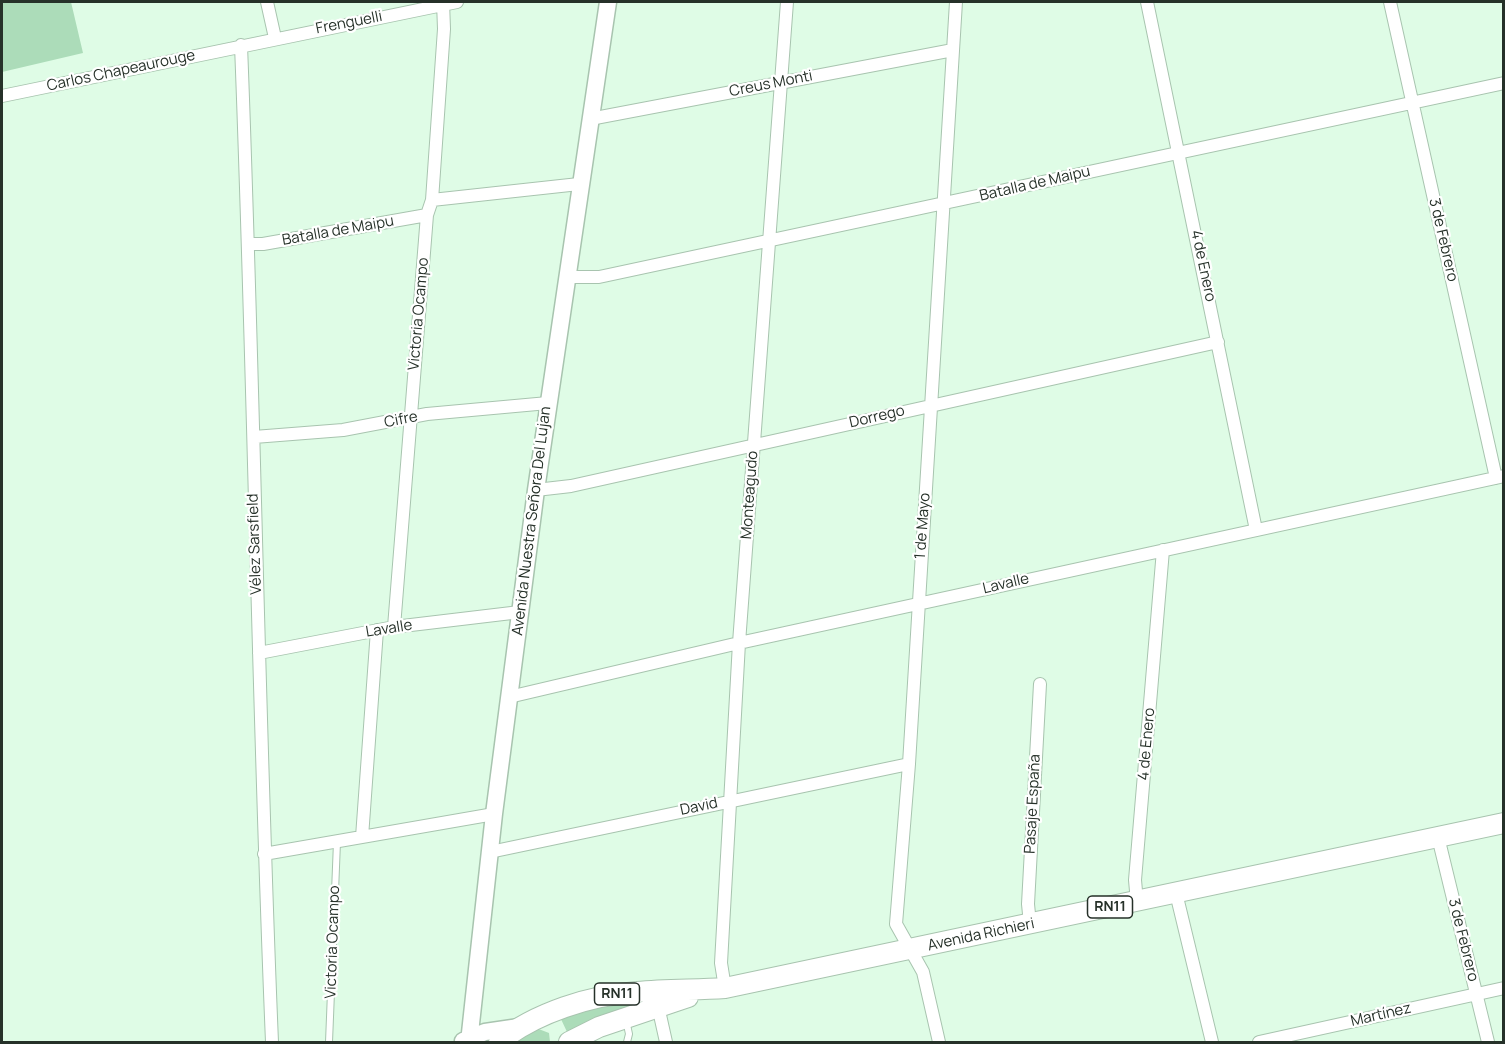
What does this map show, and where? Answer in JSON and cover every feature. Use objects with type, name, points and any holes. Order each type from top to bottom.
[{"type":"main road","name":"Avenida Richieri","points":[[523,1026],[548,1015],[611,995],[721,989],[910,951],[1503,823]]},
{"type":"main road","name":"RN11","points":[[569,1042],[626,1017],[721,989]]},
{"type":"main road","points":[[548,1015],[560,1027],[562,1042]]},
{"type":"main road","name":"RN11","points":[[499,1042],[523,1026]]},
{"type":"street","points":[[267,2],[275,38]]},
{"type":"street","name":"Frenguelli","points":[[241,45],[457,2]]},
{"type":"street","name":"Avenida Nuestra Señora Del Lujan","points":[[467,1041],[536,490],[579,184],[608,2]]},
{"type":"street","name":"Monteagudo","points":[[721,989],[739,643],[767,241],[783,81],[787,2]]},
{"type":"street","name":"1 de Mayo","points":[[939,1042],[923,972],[897,924],[945,204],[956,2]]},
{"type":"street","name":"4 de Enero","points":[[1147,2],[1256,530]]},
{"type":"street","name":"3 de Febrero","points":[[1390,2],[1500,477]]},
{"type":"street","name":"Victoria Ocampo","points":[[394,627],[427,215],[432,200],[443,3]]},
{"type":"street","name":"Carlos Chapeaurouge","points":[[2,96],[241,45]]},
{"type":"street","name":"Vélez Sarsfield","points":[[241,45],[249,244],[264,854],[272,1042]]},
{"type":"street","name":"Creus Monti","points":[[590,119],[953,50]]},
{"type":"street","name":"Batalla de Maipu","points":[[566,277],[598,277],[1503,82]]},
{"type":"street","points":[[432,200],[579,184]]},
{"type":"street","name":"Batalla de Maipu","points":[[249,244],[263,244],[427,215]]},
{"type":"street","name":"Dorrego","points":[[536,490],[571,486],[931,404],[1218,342]]},
{"type":"street","name":"Cifre","points":[[254,437],[343,430],[411,419],[427,414],[548,403]]},
{"type":"street","name":"Lavalle","points":[[509,697],[739,643],[1500,477]]},
{"type":"street","name":"4 de Enero","points":[[1137,902],[1135,880],[1163,550]]},
{"type":"street","name":"Lavalle","points":[[259,653],[394,627],[520,612]]},
{"type":"street","points":[[362,837],[377,630]]},
{"type":"street","name":"Pasaje España","points":[[1030,924],[1028,904],[1040,684]]},
{"type":"street","name":"David","points":[[490,852],[909,764]]},
{"type":"street","points":[[264,854],[494,814]]},
{"type":"street","name":"3 de Febrero","points":[[1438,837],[1488,1042]]},
{"type":"street","points":[[1176,893],[1212,1042]]},
{"type":"street","name":"Martínez","points":[[1258,1042],[1503,988]]},
{"type":"street","points":[[658,1006],[666,1042]]},
{"type":"street","name":"Avenida Richieri","points":[[467,1041],[523,1026]]},
{"type":"lane","name":"Victoria Ocampo","points":[[328,1042],[337,841]]},
{"type":"lane","points":[[626,1017],[629,1034],[627,1042]]},
{"type":"green space","points":[[2,2],[71,2],[83,53],[2,72]]},
{"type":"green space","points":[[658,999],[568,1034],[560,1017],[588,1007]]},
{"type":"green space","points":[[536,1028],[549,1033],[550,1042],[510,1042]]}]
